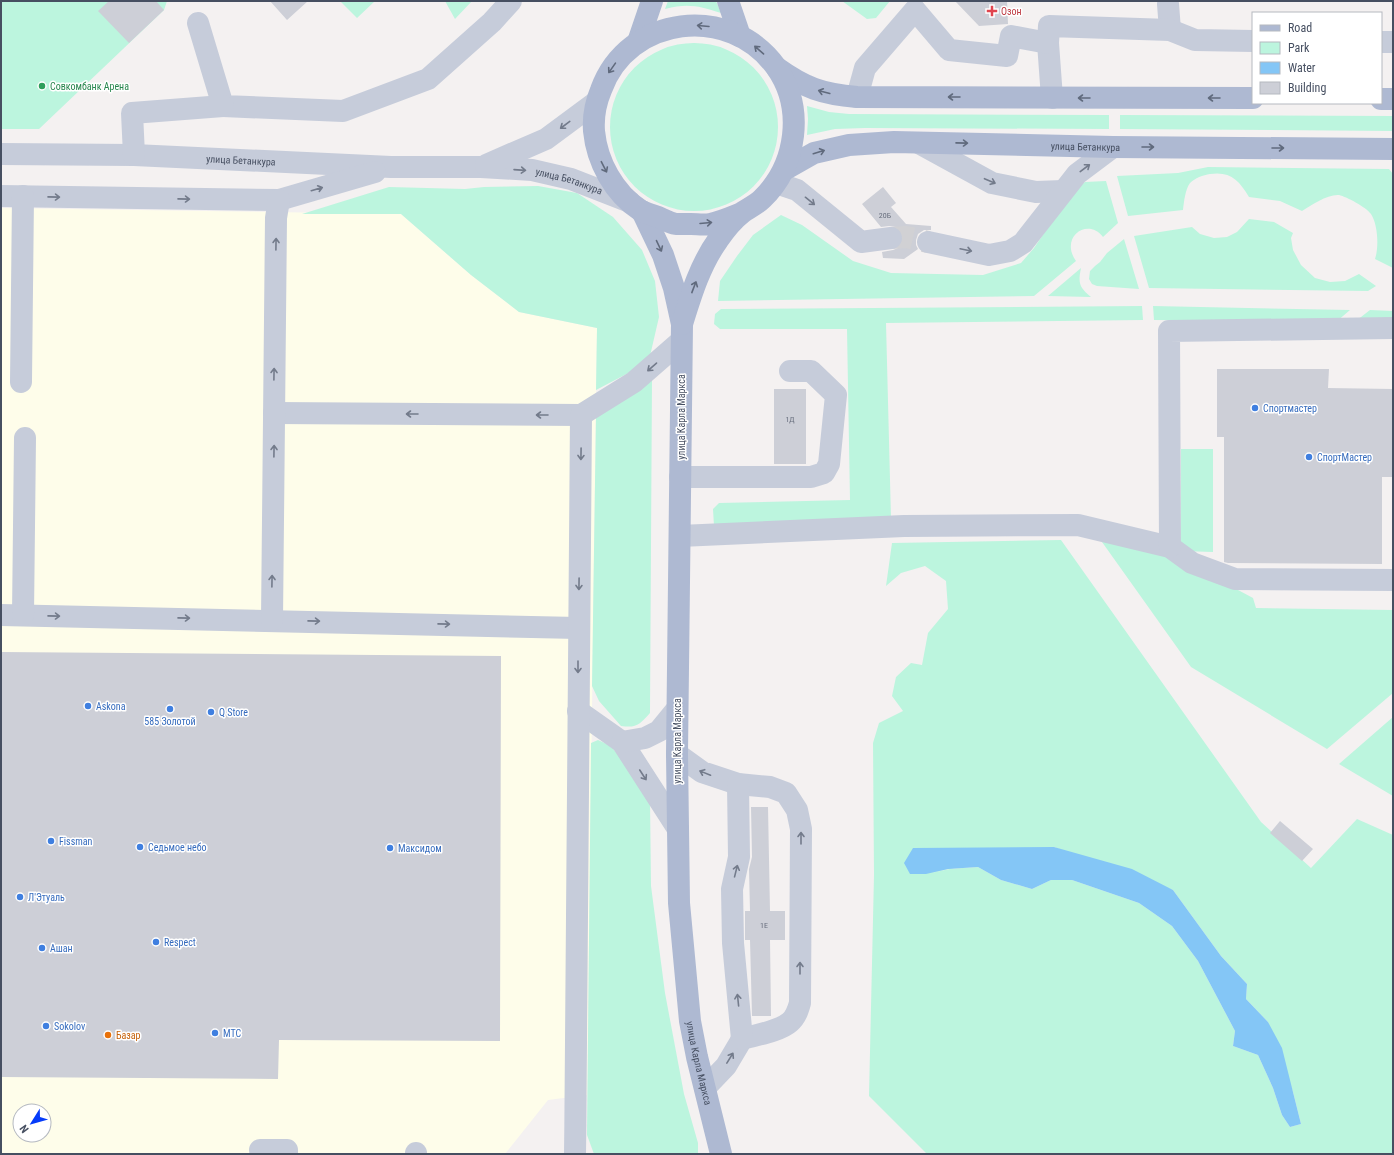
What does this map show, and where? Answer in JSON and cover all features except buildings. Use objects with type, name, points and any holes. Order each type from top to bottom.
[{"type":"main road","points":[[638,42],[652,1]]},
{"type":"main road","points":[[728,1],[740,36]]},
{"type":"main road","points":[[688,25],[715,27],[740,36],[760,50],[776,68],[789,91],[794,118],[792,144],[780,176],[761,200],[742,213],[718,240],[694,285],[681,332],[674,288],[663,255],[636,207],[611,182],[599,157],[594,130],[596,102],[605,78],[619,58],[638,42],[662,30],[688,25]]},
{"type":"main road","points":[[776,68],[794,80],[814,90],[834,95],[856,97],[1252,98]]},
{"type":"main road","points":[[1382,99],[1393,99]]},
{"type":"main road","name":"улица Бетанкура","points":[[780,176],[814,153],[849,145],[894,142],[1393,149]]},
{"type":"main road","points":[[636,207],[674,224],[709,224],[742,213]]},
{"type":"main road","name":"улица Карла Маркса","points":[[681,332],[677,709],[678,903],[690,1021],[721,1154]]},
{"type":"street","points":[[134,155],[132,113],[223,106],[343,111],[428,79],[492,22],[511,1]]},
{"type":"street","points":[[1168,4],[1170,30]]},
{"type":"street","points":[[856,97],[864,68],[919,6],[950,50],[1007,56],[1011,36],[1048,43]]},
{"type":"street","points":[[198,23],[223,106]]},
{"type":"street","points":[[1052,98],[1048,43],[1049,26],[1170,30],[1195,40],[1252,41]]},
{"type":"street","points":[[1382,42],[1393,42]]},
{"type":"street","name":"улица Бетанкура","points":[[481,167],[546,139],[596,102]]},
{"type":"street","points":[[919,143],[992,183],[1036,192],[1063,191]]},
{"type":"street","points":[[928,242],[988,255],[1010,251],[1024,243],[1077,174],[1113,146]]},
{"type":"street","name":"улица Бетанкура","points":[[1,154],[134,155],[391,167],[481,167],[532,170],[571,179],[636,207]]},
{"type":"street","points":[[1,196],[279,200],[391,167]]},
{"type":"street","points":[[780,176],[861,242],[891,238]]},
{"type":"street","points":[[22,382],[23,196]]},
{"type":"street","points":[[272,620],[276,218],[279,200]]},
{"type":"street","points":[[1170,547],[1169,331],[1393,328]]},
{"type":"street","points":[[274,413],[581,415],[634,382],[681,332]]},
{"type":"street","points":[[680,477],[811,477],[824,473],[829,464],[836,395],[811,371],[790,371]]},
{"type":"street","points":[[575,1154],[578,857],[578,628],[581,415]]},
{"type":"street","points":[[24,615],[25,438]]},
{"type":"street","points":[[680,536],[904,526],[1078,525],[1170,547],[1192,563],[1235,579],[1393,580]]},
{"type":"street","points":[[1,615],[578,628]]},
{"type":"street","points":[[622,742],[645,738],[659,731],[677,709]]},
{"type":"street","points":[[578,711],[622,742],[678,829]]},
{"type":"street","points":[[677,754],[702,772],[738,784],[770,787],[786,793],[797,810],[801,829],[800,1003],[796,1014],[789,1023],[776,1029],[742,1039]]},
{"type":"street","points":[[705,1088],[726,1066],[742,1039],[732,944],[732,889],[739,857],[738,784]]},
{"type":"street","points":[[260,1150],[287,1150],[287,1154]]},
{"type":"shaded area","points":[[1,208],[401,214],[471,275],[519,312],[597,328],[587,1095],[548,1100],[505,1154],[1,1154]]},
{"type":"green space","name":"Совкомбанк Арена","points":[[1,1],[167,1],[164,10],[39,129],[1,129]]},
{"type":"green space","points":[[340,1],[375,1],[357,18]]},
{"type":"green space","points":[[445,1],[472,1],[455,19]]},
{"type":"green space","points":[[668,1],[716,1],[721,13],[693,6],[680,6],[665,9]]},
{"type":"green space","points":[[842,1],[890,1],[876,18],[867,19]]},
{"type":"green space","points":[[686,43],[702,43],[726,49],[741,57],[754,67],[764,80],[772,95],[777,111],[777,143],[772,159],[764,174],[754,187],[741,197],[718,208],[702,211],[686,211],[662,205],[647,197],[634,187],[624,174],[613,151],[610,135],[610,119],[616,95],[624,80],[634,67],[647,57],[670,46]]},
{"type":"green space","points":[[807,106],[829,112],[849,114],[1109,115],[1109,129],[865,128],[835,129],[807,135]]},
{"type":"green space","points":[[1120,115],[1393,116],[1393,131],[1120,129]]},
{"type":"green space","points":[[1208,167],[1389,169],[1393,174],[1393,268],[1375,259],[1377,236],[1375,224],[1371,214],[1365,208],[1339,195],[1325,198],[1302,211],[1280,201],[1249,197],[1238,181],[1228,175],[1217,173],[1199,177],[1190,183],[1184,200],[1183,210],[1128,216],[1117,176],[1178,173]]},
{"type":"green space","points":[[1106,181],[1118,223],[1103,237],[1097,231],[1090,229],[1083,229],[1078,232],[1073,238],[1071,244],[1072,252],[1076,261],[1034,296],[718,301],[720,281],[737,256],[753,235],[781,215],[802,225],[853,261],[891,273],[983,275],[1021,263],[1034,248],[1072,192],[1085,182]]},
{"type":"green space","points":[[538,186],[577,193],[613,217],[642,250],[655,281],[659,317],[650,356],[638,368],[596,390],[597,328],[519,312],[471,275],[401,214],[302,214],[389,187],[465,189],[484,187]]},
{"type":"green space","points":[[1249,219],[1274,222],[1293,233],[1291,238],[1293,250],[1301,265],[1315,278],[1330,282],[1345,281],[1359,274],[1376,286],[1368,291],[1149,288],[1134,236],[1192,227],[1200,234],[1214,238],[1227,237],[1237,232]]},
{"type":"green space","points":[[1124,239],[1139,289],[1097,286],[1092,284],[1089,279],[1090,271],[1107,253]]},
{"type":"green space","points":[[1081,268],[1080,284],[1091,297],[1048,296]]},
{"type":"green space","points":[[1142,306],[1143,320],[886,323],[891,519],[714,526],[713,509],[719,503],[850,500],[847,329],[720,329],[714,324],[715,314],[721,309]]},
{"type":"green space","points":[[1153,306],[1350,310],[1336,322],[1154,320]]},
{"type":"green space","points":[[1370,310],[1393,311],[1393,324],[1352,324]]},
{"type":"green space","points":[[652,378],[650,713],[637,725],[626,727],[621,726],[599,701],[592,686],[596,415]]},
{"type":"green space","points":[[1181,449],[1213,449],[1213,552],[1181,551]]},
{"type":"green space","points":[[1061,540],[1261,822],[1311,868],[1357,819],[1393,835],[1393,1154],[927,1154],[869,1096],[874,875],[873,743],[879,723],[903,711],[892,696],[896,677],[911,663],[922,665],[928,633],[948,609],[946,581],[925,566],[901,573],[886,586],[892,543]],"holes":[[[1054,847],[1173,890],[1221,956],[1247,984],[1246,999],[1268,1022],[1293,1092],[1301,1124],[1290,1127],[1282,1115],[1273,1088],[1258,1055],[1233,1046],[1235,1031],[1198,961],[1172,926],[1139,903],[1072,880],[1051,880],[1032,889],[1001,880],[978,867],[950,869]]]},
{"type":"green space","points":[[1102,542],[1148,542],[1253,598],[1256,608],[1393,610],[1393,693],[1327,749],[1191,667]]},
{"type":"green space","points":[[1393,717],[1393,796],[1339,764]]},
{"type":"green space","points":[[598,740],[611,746],[641,784],[650,800],[651,886],[665,993],[684,1094],[698,1143],[698,1154],[594,1154],[587,1135],[591,743]]},
{"type":"water","points":[[1054,847],[1132,869],[1173,890],[1221,956],[1247,984],[1246,999],[1268,1022],[1282,1048],[1301,1124],[1290,1127],[1282,1115],[1273,1088],[1258,1055],[1233,1046],[1235,1031],[1198,961],[1172,926],[1139,903],[1072,880],[1051,880],[1032,889],[1001,880],[978,867],[948,869],[926,874],[910,874],[904,863],[913,848]]},
{"type":"tunnel","points":[[891,238],[906,237],[928,242]]},
{"type":"place","name":"Озон","points":[[992,11]]},
{"type":"place","name":"Совкомбанк Арена","points":[[42,86]]},
{"type":"place","name":"Спортмастер","points":[[1255,408]]},
{"type":"place","name":"СпортМастер","points":[[1309,457]]},
{"type":"place","name":"Askona","points":[[88,706]]},
{"type":"place","name":"585 Золотой","points":[[170,709]]},
{"type":"place","name":"Q Store","points":[[211,712]]},
{"type":"place","name":"Fissman","points":[[51,841]]},
{"type":"place","name":"Седьмое небо","points":[[140,847]]},
{"type":"place","name":"Максидом","points":[[390,848]]},
{"type":"place","name":"Л'Этуаль","points":[[20,897]]},
{"type":"place","name":"Respect","points":[[156,942]]},
{"type":"place","name":"Ашан","points":[[42,948]]},
{"type":"place","name":"Sokolov","points":[[46,1026]]},
{"type":"place","name":"МТС","points":[[215,1033]]},
{"type":"place","name":"Базар","points":[[108,1035]]}]
